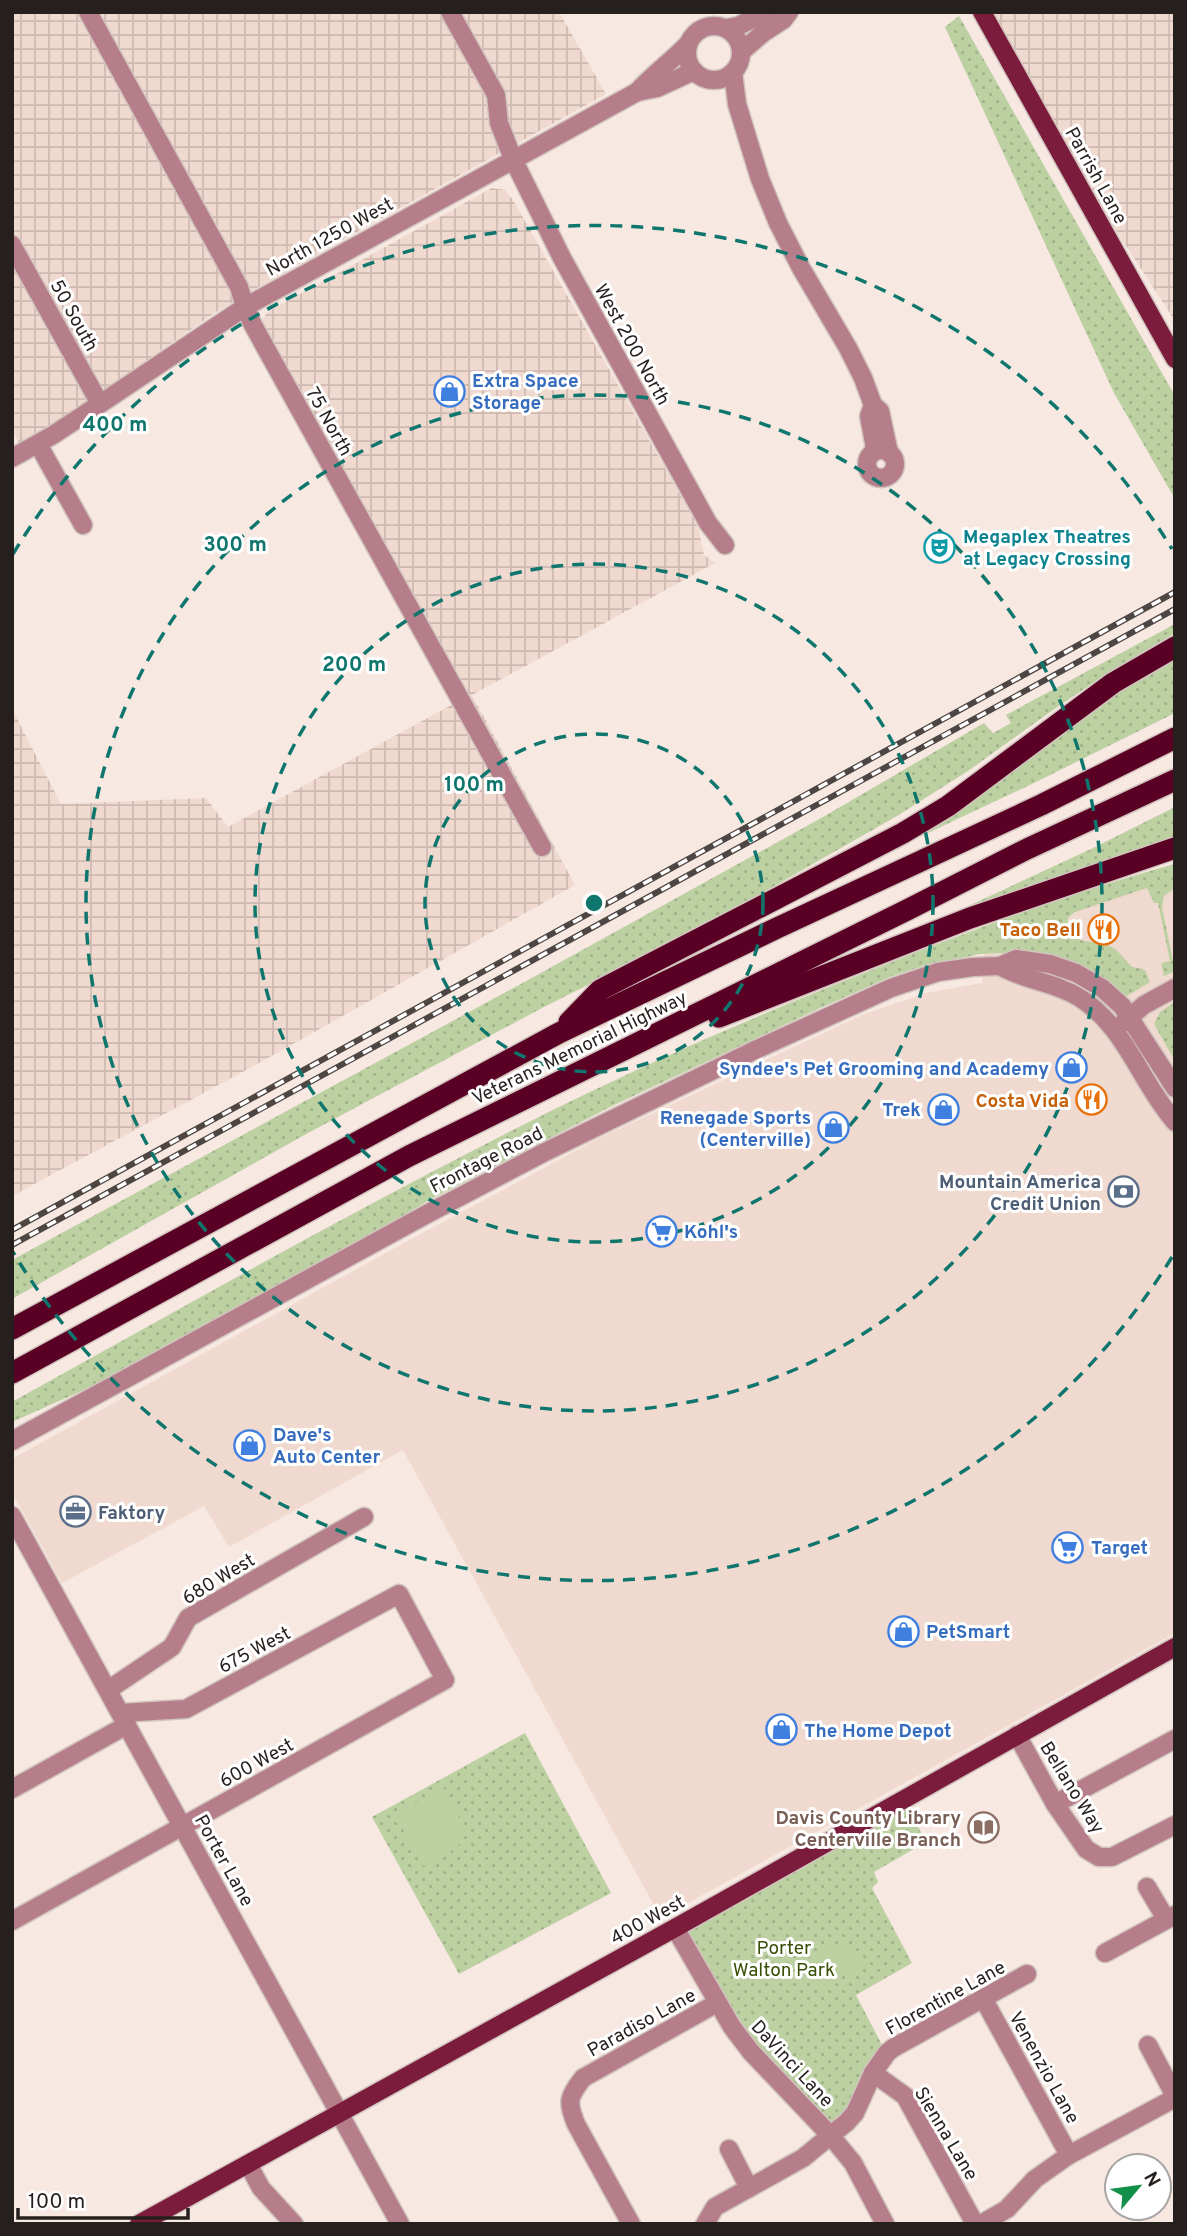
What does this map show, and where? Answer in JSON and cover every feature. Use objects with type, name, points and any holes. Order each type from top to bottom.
[{"type":"highway","points":[[559,1032],[600,990],[904,833],[959,798],[1113,683],[1175,648]]},
{"type":"highway","name":"Veterans Memorial Highway","points":[[12,1329],[559,1032],[1041,805],[1175,738]]},
{"type":"highway","name":"Veterans Memorial Highway","points":[[12,1373],[409,1156],[1027,849],[1175,780]]},
{"type":"highway","points":[[603,1061],[970,918],[1175,848]]},
{"type":"main road","name":"Parrish Lane","points":[[982,12],[1175,359]]},
{"type":"main road","name":"400 West","points":[[139,2224],[675,1928],[1175,1647]]},
{"type":"street","name":"75 North","points":[[88,12],[239,287],[245,307],[542,847]]},
{"type":"street","name":"West 200 North","points":[[450,12],[496,95],[499,123],[513,159],[569,270],[708,523],[724,545]]},
{"type":"street","points":[[737,104],[688,60],[688,44],[700,29],[708,26],[738,26],[768,12]]},
{"type":"street","points":[[741,52],[783,20],[789,12]]},
{"type":"street","points":[[702,75],[728,76],[739,63],[741,52],[737,38],[727,28]]},
{"type":"street","name":"North 1250 West","points":[[12,458],[45,440],[245,307],[637,92],[688,44]]},
{"type":"street","points":[[733,72],[737,104],[760,179],[801,268],[863,378],[873,405],[869,416],[875,448],[881,453]]},
{"type":"street","name":"North 1250 West","points":[[637,92],[657,89],[702,75]]},
{"type":"street","name":"50 South","points":[[12,245],[100,404]]},
{"type":"street","points":[[45,440],[83,525]]},
{"type":"street","name":"Frontage Road","points":[[12,1441],[464,1194],[695,1079],[891,988],[938,972],[1000,966],[1016,958],[1050,964],[1076,973],[1113,996],[1130,1016],[1175,1087]]},
{"type":"street","name":"Frontage Road","points":[[1000,966],[1016,976],[1043,981],[1069,992],[1094,1008],[1115,1030],[1150,1090],[1175,1122]]},
{"type":"street","points":[[1115,1030],[1144,1005],[1175,988]]},
{"type":"street","name":"Porter Lane","points":[[12,1516],[400,2224]]},
{"type":"street","name":"680 West","points":[[108,1690],[172,1647],[188,1618],[364,1517]]},
{"type":"street","name":"675 West","points":[[12,1789],[124,1719],[186,1709],[399,1594],[445,1680]]},
{"type":"street","name":"600 West","points":[[12,1921],[445,1680]]},
{"type":"street","name":"Bellano Way","points":[[1017,1735],[1055,1804],[1086,1849],[1099,1857],[1112,1857],[1175,1825]]},
{"type":"street","points":[[1055,1804],[1170,1742],[1175,1761]]},
{"type":"street","points":[[1104,1951],[1170,1917],[1147,1887]]},
{"type":"street","name":"DaVinci Lane","points":[[675,1928],[717,2003],[746,2046],[830,2134],[853,2163],[885,2224]]},
{"type":"street","name":"Florentine Lane","points":[[705,2224],[715,2207],[803,2158],[855,2113],[873,2073],[893,2048],[1027,1975]]},
{"type":"street","name":"Venenzio Lane","points":[[984,2000],[1069,2155]]},
{"type":"street","name":"Paradiso Lane","points":[[631,2224],[576,2124],[569,2108],[572,2092],[583,2078],[717,2003]]},
{"type":"street","points":[[978,2224],[1007,2209],[1035,2179],[1069,2155],[1175,2097],[1147,2045]]},
{"type":"street","name":"Sienna Lane","points":[[873,2073],[905,2096],[978,2224]]},
{"type":"street","points":[[729,2149],[750,2188]]},
{"type":"street","points":[[248,2164],[261,2188],[295,2224]]},
{"type":"shaded area","points":[[12,12],[559,12],[606,94],[216,312],[71,413],[19,443],[12,430]]},
{"type":"shaded area","points":[[990,12],[1175,12],[1175,321],[1080,175]]},
{"type":"shaded area","points":[[492,188],[505,190],[513,200],[695,521],[704,555],[715,563],[472,695],[575,885],[261,1062],[12,1196],[12,709],[61,804],[206,798],[228,827],[466,697],[260,323],[273,309]]},
{"type":"shaded area","points":[[1175,864],[1175,1633],[661,1918],[403,1450],[229,1547],[204,1506],[62,1583],[12,1492],[12,1459],[598,1139],[862,1015],[926,993],[982,983],[986,926]]},
{"type":"green space","points":[[959,16],[1175,396],[1175,499],[1114,393],[945,27]]},
{"type":"green space","points":[[1175,624],[1175,633],[1109,672],[968,771],[897,816],[699,929],[542,1008],[308,1133],[12,1299],[12,1260],[530,979],[823,817],[984,723],[993,733],[1011,723],[1006,715]]},
{"type":"green space","points":[[1175,657],[1175,713],[843,873],[963,807],[1115,694]]},
{"type":"green space","points":[[1175,807],[1175,842],[921,928],[1091,849]]},
{"type":"green space","points":[[1175,864],[1175,888],[1164,896],[1162,907],[1175,971],[1164,976],[1161,963],[1170,961],[1158,903],[1154,903],[1147,888],[1075,912],[1068,918],[1068,927],[1076,938],[1112,947],[1132,967],[1146,971],[1150,982],[1127,996],[1034,955],[980,954],[923,966],[892,976],[610,1107],[429,1200],[385,1227],[95,1385],[12,1422],[12,1402],[334,1224],[572,1101],[748,1021],[918,952],[1064,898]]},
{"type":"green space","points":[[1175,1002],[1175,1061],[1154,1024],[1160,1012]]},
{"type":"green space","points":[[525,1733],[611,1893],[459,1974],[372,1817]]},
{"type":"green space","points":[[443,1787],[458,1810],[461,1843],[442,1858],[423,1866],[395,1814]]},
{"type":"green space","name":"Porter Walton Park","points":[[903,1798],[926,1842],[874,1872],[878,1882],[872,1888],[912,1963],[856,1995],[882,2045],[830,2135],[751,2052],[675,1928]]},
{"type":"green space","points":[[846,1939],[861,1966],[817,1990],[802,1963]]},
{"type":"railway","points":[[12,1230],[1175,592]]},
{"type":"railway","points":[[12,1245],[1175,609]]},
{"type":"place","name":"Extra Space Storage","points":[[449,391]]},
{"type":"place","name":"Megaplex Theatres at Legacy Crossing","points":[[940,547]]},
{"type":"place","name":"Taco Bell","points":[[1104,929]]},
{"type":"place","name":"Syndee's Pet Grooming and Academy","points":[[1072,1068]]},
{"type":"place","name":"Costa Vida","points":[[1092,1100]]},
{"type":"place","name":"Trek","points":[[944,1109]]},
{"type":"place","name":"Renegade Sports (Centerville)","points":[[834,1128]]},
{"type":"place","name":"Mountain America Credit Union","points":[[1124,1192]]},
{"type":"place","name":"Kohl's","points":[[661,1231]]},
{"type":"place","name":"Dave's Auto Center","points":[[250,1445]]},
{"type":"place","name":"Faktory","points":[[75,1512]]},
{"type":"place","name":"Target","points":[[1068,1547]]},
{"type":"place","name":"PetSmart","points":[[903,1631]]},
{"type":"place","name":"The Home Depot","points":[[781,1730]]},
{"type":"place","name":"Davis County Library Centerville Branch","points":[[984,1828]]}]
